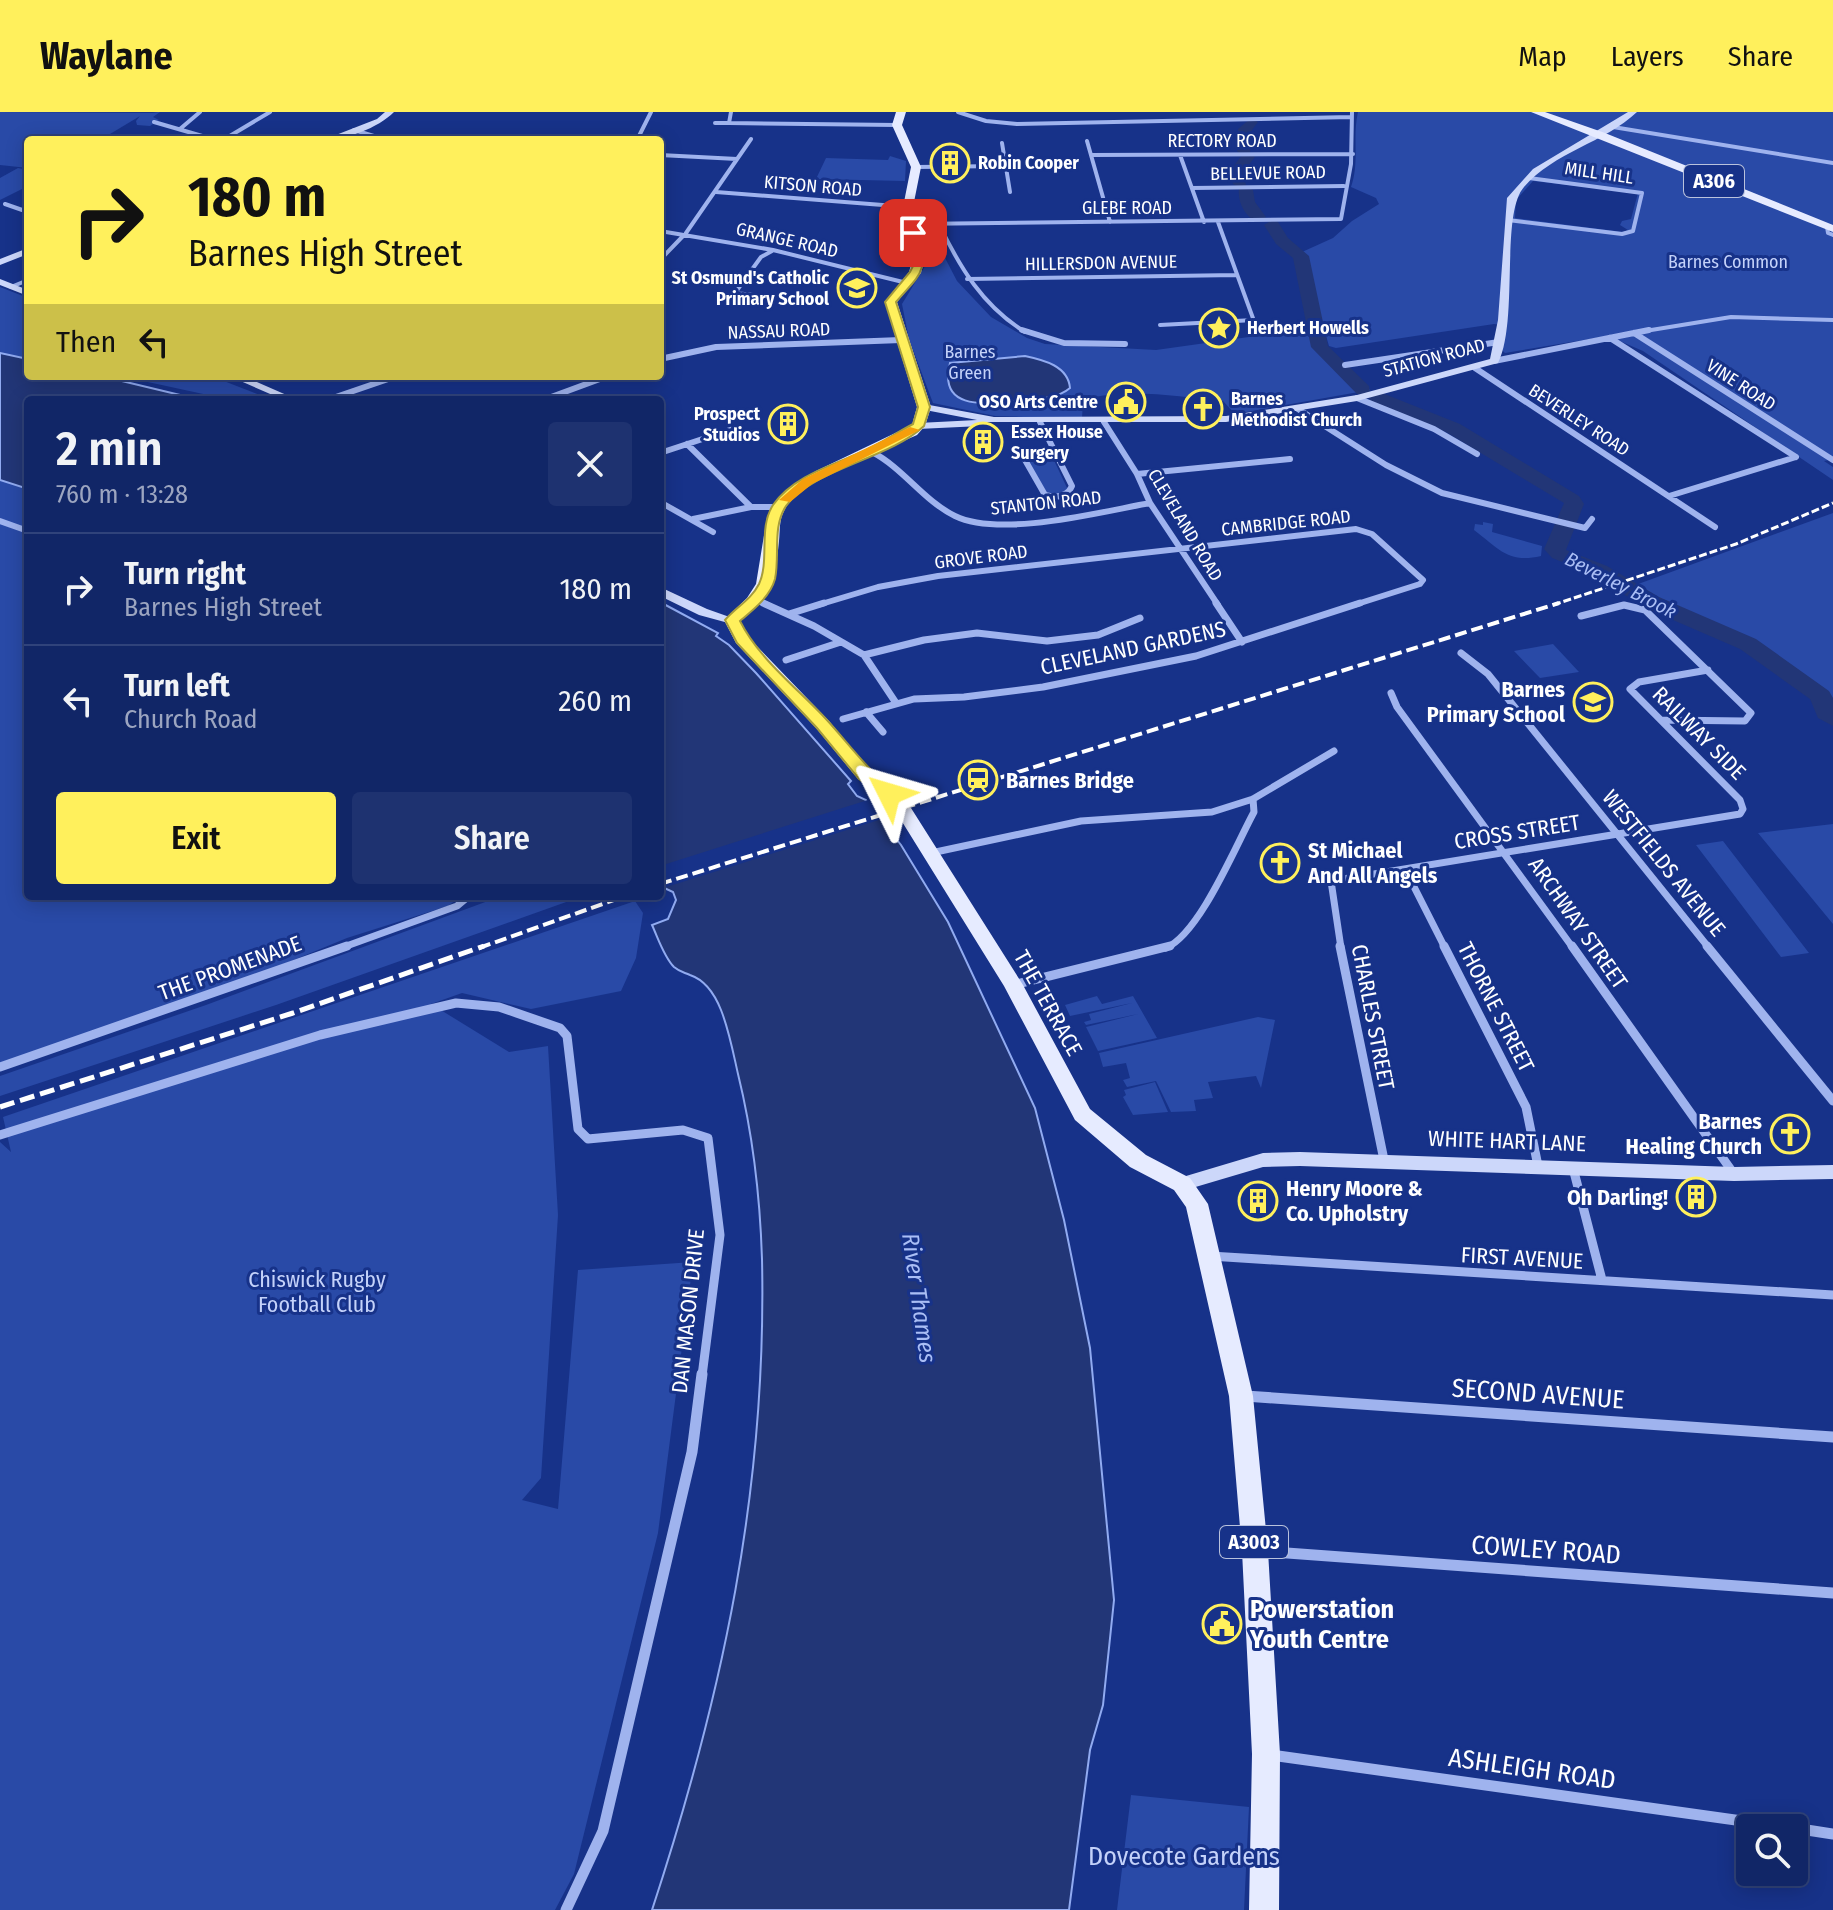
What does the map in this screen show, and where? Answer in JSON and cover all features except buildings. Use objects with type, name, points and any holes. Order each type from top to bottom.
[{"type":"main road","points":[[338,136],[380,121],[390,112]]},
{"type":"main road","points":[[732,620],[756,600],[768,581],[772,526],[778,507],[807,481],[872,452],[918,426],[924,407],[891,302],[920,262],[908,207],[916,167],[897,125],[901,112]]},
{"type":"main road","name":"A306","points":[[1536,112],[1601,135],[1831,230]]},
{"type":"main road","points":[[1494,361],[1503,320],[1511,198],[1529,178],[1633,112]]},
{"type":"main road","points":[[0,262],[24,253]]},
{"type":"main road","points":[[0,282],[24,292]]},
{"type":"main road","name":"STATION ROAD","points":[[918,426],[969,420],[1104,422],[1226,419],[1357,398],[1494,361]]},
{"type":"main road","points":[[244,380],[283,396]]},
{"type":"main road","name":"STATION ROAD","points":[[924,407],[969,420]]},
{"type":"main road","points":[[664,593],[703,612],[732,620],[742,640],[823,725],[864,775],[889,794]]},
{"type":"main road","name":"THE TERRACE","points":[[905,812],[1013,985],[1082,1114],[1138,1161],[1182,1184]]},
{"type":"main road","name":"WHITE HART LANE","points":[[1182,1184],[1263,1160],[1384,1160],[1734,1174],[1833,1172]]},
{"type":"main road","name":"A3003","points":[[1182,1184],[1197,1204],[1241,1396],[1255,1551],[1266,1754],[1264,1910]]},
{"type":"street","points":[[180,129],[200,112]]},
{"type":"street","points":[[230,136],[270,112]]},
{"type":"street","points":[[639,136],[651,112]]},
{"type":"street","points":[[729,123],[731,112]]},
{"type":"street","points":[[958,112],[986,121],[1017,124],[1352,115],[1348,133],[1353,154],[1344,186]]},
{"type":"street","points":[[154,122],[203,136]]},
{"type":"street","points":[[715,123],[897,125]]},
{"type":"street","points":[[1613,127],[1833,163]]},
{"type":"street","points":[[354,130],[374,136]]},
{"type":"street","points":[[664,256],[685,234],[751,139]]},
{"type":"street","points":[[1087,141],[1110,222]]},
{"type":"street","points":[[1002,143],[1010,192]]},
{"type":"street","name":"RECTORY ROAD","points":[[1091,155],[1353,154]]},
{"type":"street","points":[[664,155],[737,159]]},
{"type":"street","points":[[1180,155],[1204,222]]},
{"type":"street","points":[[916,167],[1004,166]]},
{"type":"street","name":"MILL HILL","points":[[1508,220],[1622,234],[1633,231],[1642,193],[1529,178]]},
{"type":"street","name":"BELLEVUE ROAD","points":[[1192,188],[1344,186]]},
{"type":"street","name":"GLEBE ROAD","points":[[911,224],[1337,220],[1341,217],[1344,186]]},
{"type":"street","name":"KITSON ROAD","points":[[716,192],[908,207]]},
{"type":"street","points":[[5,204],[24,211]]},
{"type":"street","points":[[1218,222],[1258,332]]},
{"type":"street","points":[[939,224],[967,279],[1000,314],[1038,337],[1054,341],[1125,344]]},
{"type":"street","name":"GRANGE ROAD","points":[[664,231],[773,250],[907,283]]},
{"type":"street","points":[[763,296],[735,293],[761,257],[773,250]]},
{"type":"street","name":"HILLERSDON AVENUE","points":[[967,279],[1237,275]]},
{"type":"street","points":[[11,287],[24,282]]},
{"type":"street","name":"STATION ROAD","points":[[1494,361],[1633,332],[1731,317],[1833,320]]},
{"type":"street","points":[[1160,325],[1254,320]]},
{"type":"street","name":"VINE ROAD","points":[[1633,332],[1833,460]]},
{"type":"street","points":[[1610,338],[1796,457],[1669,496]]},
{"type":"street","name":"NASSAU ROAD","points":[[664,358],[716,347],[901,340]]},
{"type":"street","points":[[1345,365],[1499,342]]},
{"type":"street","name":"BEVERLEY ROAD","points":[[1475,368],[1715,527]]},
{"type":"street","points":[[339,396],[385,380]]},
{"type":"street","points":[[554,396],[597,380]]},
{"type":"street","points":[[1357,398],[1422,423],[1477,454]]},
{"type":"street","points":[[1298,409],[1386,465],[1428,487],[1480,504],[1573,525],[1584,531],[1592,519]]},
{"type":"street","points":[[1040,422],[1072,486],[1068,493],[1056,497],[1045,495],[1025,460],[1029,456],[1054,452]]},
{"type":"street","name":"CLEVELAND ROAD","points":[[1104,422],[1137,474],[1150,503],[1242,642]]},
{"type":"street","points":[[664,452],[733,429]]},
{"type":"street","points":[[687,444],[751,507]]},
{"type":"street","name":"STANTON ROAD","points":[[872,452],[953,515],[980,523],[1050,519],[1150,503]]},
{"type":"street","points":[[1137,474],[1290,459]]},
{"type":"street","points":[[664,504],[713,532]]},
{"type":"street","points":[[693,519],[751,507],[778,507]]},
{"type":"street","points":[[0,521],[24,530]]},
{"type":"street","name":"CAMBRIDGE ROAD","points":[[1180,548],[1362,529],[1372,534],[1423,580]]},
{"type":"street","name":"GROVE ROAD","points":[[789,614],[878,587],[938,576],[1180,548]]},
{"type":"street","name":"CLEVELAND GARDENS","points":[[843,719],[896,703],[1043,687],[1183,659],[1423,580]]},
{"type":"street","points":[[756,600],[789,614],[864,655],[896,703]]},
{"type":"street","points":[[1581,616],[1624,605],[1639,607],[1749,710],[1749,720],[1662,720]]},
{"type":"street","points":[[864,655],[924,640],[977,633],[1047,641],[1098,635],[1140,618]]},
{"type":"street","points":[[786,660],[841,642]]},
{"type":"street","name":"WESTFIELDS AVENUE","points":[[1461,653],[1488,674],[1833,1101]]},
{"type":"street","name":"RAILWAY SIDE","points":[[1708,670],[1639,682],[1631,686],[1632,692],[1740,800]]},
{"type":"street","name":"ARCHWAY STREET","points":[[1391,693],[1397,707],[1506,853],[1734,1174]]},
{"type":"street","points":[[866,712],[883,732]]},
{"type":"street","points":[[931,853],[1081,821],[1193,815],[1253,799],[1334,751]]},
{"type":"street","points":[[1013,985],[1162,949],[1179,942],[1195,923],[1254,812],[1253,799]]},
{"type":"street","name":"CROSS STREET","points":[[1331,881],[1740,814],[1743,809],[1740,800]]},
{"type":"street","name":"THORNE STREET","points":[[1405,869],[1526,1107],[1538,1166]]},
{"type":"street","name":"CHARLES STREET","points":[[1331,881],[1333,910],[1384,1160]]},
{"type":"street","name":"THE PROMENADE","points":[[0,1067],[430,916],[464,900]]},
{"type":"street","name":"DAN MASON DRIVE","points":[[0,1135],[320,1035],[456,1003],[499,1007],[560,1028],[567,1036],[578,1129],[588,1139],[609,1141],[684,1130],[708,1138],[720,1235],[692,1452],[603,1831],[566,1910]]},
{"type":"street","points":[[1573,1168],[1602,1280]]},
{"type":"street","name":"FIRST AVENUE","points":[[1210,1256],[1833,1295]]},
{"type":"street","name":"SECOND AVENUE","points":[[1241,1396],[1833,1437]]},
{"type":"street","name":"COWLEY ROAD","points":[[1255,1551],[1833,1593]]},
{"type":"street","name":"ASHLEIGH ROAD","points":[[1266,1754],[1736,1820]]},
{"type":"street","name":"ASHLEIGH ROAD","points":[[1808,1830],[1833,1834]]},
{"type":"green space","points":[[0,112],[160,112],[153,117],[159,120],[150,126],[137,125],[140,116],[107,136],[24,136],[24,168],[0,165]]},
{"type":"green space","name":"Barnes Common","points":[[1358,112],[1833,112],[1833,459],[1824,461],[1833,467],[1833,480],[1643,351],[1608,336],[1505,353],[1502,350],[1507,326],[1494,324],[1336,348],[1329,346],[1302,252],[1333,238],[1379,204],[1376,198],[1351,187],[1355,168]],"holes":[[[1533,181],[1638,193],[1631,219],[1622,221],[1620,225],[1628,230],[1623,232],[1515,218],[1516,200]]]},
{"type":"green space","points":[[890,156],[906,161],[905,181],[816,179],[826,158],[888,160]]},
{"type":"green space","points":[[18,168],[24,169],[24,188],[0,200],[0,178]]},
{"type":"green space","name":"Barnes Green","points":[[919,229],[930,229],[957,281],[991,317],[1027,338],[1045,344],[1156,350],[1314,328],[1315,351],[1329,351],[1370,390],[1235,414],[1223,401],[1117,394],[1083,400],[1082,419],[995,416],[933,403],[909,339],[902,304],[927,263]]},
{"type":"green space","points":[[0,287],[24,296],[24,358],[0,353]]},
{"type":"green space","points":[[138,380],[221,380],[263,396],[212,396]]},
{"type":"green space","points":[[1046,454],[1052,456],[1068,490],[1054,495],[1046,492],[1028,461]]},
{"type":"green space","points":[[0,480],[24,488],[24,900],[456,900],[448,906],[347,938],[279,966],[0,1065]]},
{"type":"green space","points":[[1833,513],[1833,711],[1830,699],[1821,690],[1768,652],[1630,587]]},
{"type":"green space","points":[[1483,522],[1493,524],[1492,532],[1542,546],[1541,556],[1520,558],[1504,553],[1474,530],[1475,524],[1483,525]]},
{"type":"green space","points":[[1553,644],[1579,672],[1540,678],[1514,651]]},
{"type":"green space","points":[[1833,824],[1833,924],[1758,833]]},
{"type":"green space","points":[[1723,841],[1809,953],[1781,957],[1696,845]]},
{"type":"green space","points":[[572,900],[276,1005],[0,1096],[0,1076],[206,1005],[488,901]]},
{"type":"green space","name":"Chiswick Rugby Football Club","points":[[635,901],[643,913],[636,958],[621,991],[531,1009],[462,993],[431,1004],[509,1052],[548,1046],[558,1215],[541,1478],[522,1500],[558,1509],[578,1270],[693,1262],[658,1533],[574,1874],[555,1910],[0,1910],[0,1142],[11,1152],[3,1117]]},
{"type":"green space","points":[[1097,996],[1102,1004],[1133,996],[1157,1038],[1098,1051],[1086,1027],[1138,1014],[1086,1025],[1084,1022],[1091,1020],[1089,1014],[1132,1003],[1070,1016],[1065,1005]]},
{"type":"green space","points":[[1258,1017],[1275,1020],[1261,1088],[1256,1076],[1208,1082],[1213,1098],[1194,1100],[1196,1111],[1171,1112],[1156,1081],[1127,1087],[1123,1080],[1130,1078],[1126,1063],[1103,1067],[1099,1053]]},
{"type":"green space","points":[[1155,1082],[1168,1112],[1133,1115],[1123,1097],[1126,1095],[1124,1090]]},
{"type":"green space","name":"Dovecote Gardens","points":[[1131,1795],[1249,1807],[1244,1910],[1117,1910]]},
{"type":"water","points":[[0,353],[24,358],[24,380],[118,380],[184,396],[24,396],[24,488],[0,480]]},
{"type":"water","points":[[1025,356],[1060,369],[1070,388],[1044,398],[990,403],[966,401],[951,389],[948,378],[950,363]]},
{"type":"water","name":"River Thames","points":[[664,604],[718,633],[716,636],[756,673],[851,781],[848,784],[857,796],[866,800],[901,845],[948,922],[1035,1108],[1064,1220],[1090,1348],[1114,1600],[1103,1705],[1090,1750],[1069,1910],[652,1910],[700,1749],[736,1589],[757,1427],[762,1344],[762,1259],[748,1120],[721,1010],[705,984],[670,963],[652,925],[668,919],[676,900],[673,892],[664,888]]},
{"type":"pier","points":[[871,799],[885,818],[664,888],[664,865]]},
{"type":"waterway","name":"Beverley Brook","points":[[1244,151],[1245,129],[1251,122]]},
{"type":"waterway","name":"Beverley Brook","points":[[1240,184],[1237,171],[1248,157]]},
{"type":"waterway","name":"Beverley Brook","points":[[1245,190],[1247,203],[1258,217]]},
{"type":"waterway","name":"Beverley Brook","points":[[1272,225],[1282,241],[1301,256],[1320,347],[1363,390]]},
{"type":"waterway","name":"Beverley Brook","points":[[1376,397],[1453,428],[1572,500],[1574,504],[1554,549],[1559,554],[1600,570],[1651,602],[1748,644],[1821,696],[1826,713],[1833,719]]},
{"type":"tunnel","points":[[889,794],[905,812]]},
{"type":"railway","points":[[1559,603],[1736,544],[1833,503]]},
{"type":"railway","points":[[664,883],[1559,603]]},
{"type":"railway","points":[[1553,605],[1559,603]]},
{"type":"railway","points":[[479,948],[614,900]]},
{"type":"railway","points":[[0,1107],[293,1013],[484,946]]},
{"type":"slow traffic","points":[[785,500],[807,481],[914,430]]},
{"type":"place","name":"Robin Cooper","points":[[950,163]]},
{"type":"place","name":"St Osmund's Catholic Primary School","points":[[857,288]]},
{"type":"place","name":"Herbert Howells","points":[[1219,328]]},
{"type":"place","name":"OSO Arts Centre","points":[[1126,402]]},
{"type":"place","name":"Barnes Methodist Church","points":[[1203,409]]},
{"type":"place","name":"Prospect Studios","points":[[788,424]]},
{"type":"place","name":"Essex House Surgery","points":[[983,442]]},
{"type":"place","name":"Barnes Primary School","points":[[1593,702]]},
{"type":"place","name":"Barnes Bridge","points":[[978,780]]},
{"type":"place","name":"St Michael And All Angels","points":[[1280,863]]},
{"type":"place","name":"Barnes Healing Church","points":[[1790,1134]]},
{"type":"place","name":"Oh Darling!","points":[[1696,1197]]},
{"type":"place","name":"Henry Moore & Co. Upholstry","points":[[1258,1201]]},
{"type":"place","name":"Powerstation Youth Centre","points":[[1222,1624]]},
{"type":"route","points":[[889,794],[864,775],[823,725],[742,640],[732,620],[756,600],[768,581],[772,526],[778,507],[791,493],[807,481],[903,437],[918,426],[924,407],[891,302],[915,273],[920,262],[913,233]]}]
